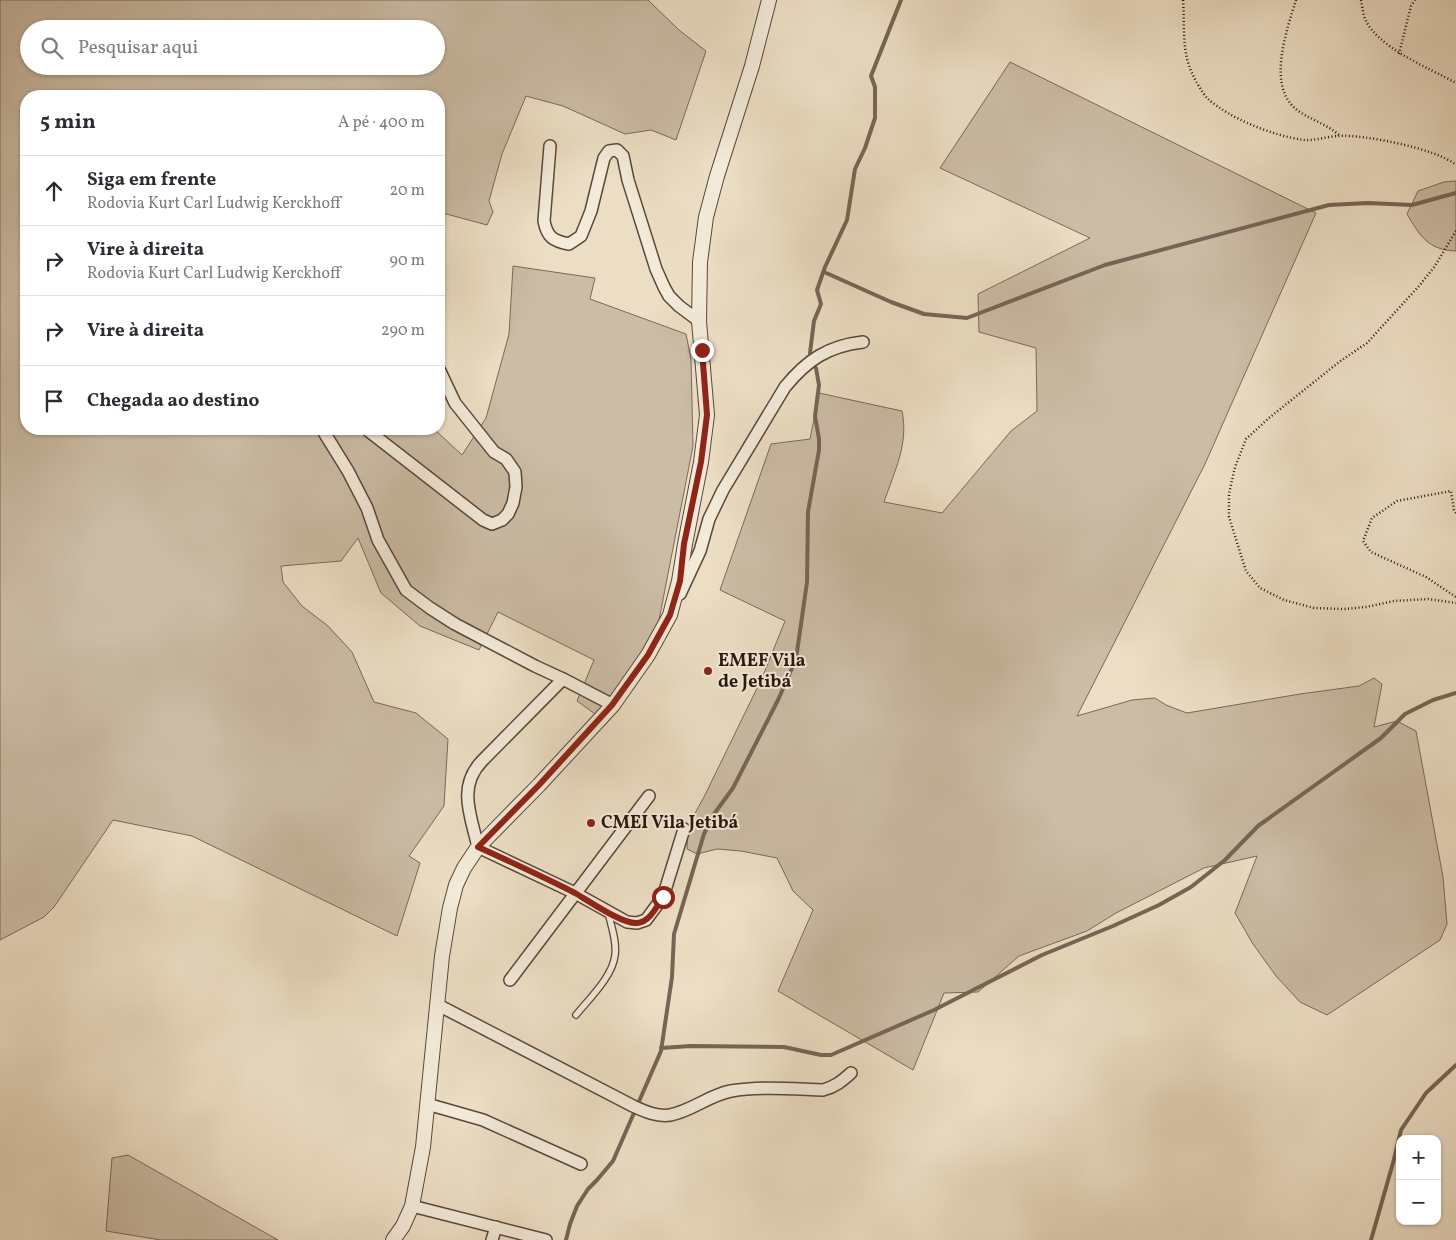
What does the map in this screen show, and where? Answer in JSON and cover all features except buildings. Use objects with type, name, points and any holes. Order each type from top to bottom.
[{"type":"street","points":[[670,615],[680,581],[684,544],[701,462],[707,415],[699,321],[700,262],[706,217],[770,0]]},
{"type":"street","points":[[550,146],[544,221],[546,232],[558,242],[570,244],[581,236],[591,211],[604,158],[610,151],[617,150],[623,156],[628,180],[650,251],[664,287],[669,296],[679,306],[699,321]]},
{"type":"street","points":[[393,1240],[403,1226],[412,1206],[423,1147],[442,956],[450,908],[456,885],[464,868],[478,847],[539,785],[612,705],[648,655],[670,615],[700,551],[709,519],[785,387],[813,359],[836,348],[863,342]]},
{"type":"street","points":[[374,435],[483,520],[492,524],[502,520],[508,514],[513,503],[516,487],[514,472],[506,460],[494,452],[455,403],[445,382]]},
{"type":"street","points":[[326,435],[348,471],[367,508],[378,540],[406,590],[455,624],[612,705]]},
{"type":"street","points":[[478,847],[467,799],[468,782],[474,769],[563,679]]},
{"type":"street","points":[[510,980],[649,796]]},
{"type":"street","points":[[478,847],[575,893],[628,922],[638,923],[646,920],[663,897],[684,830]]},
{"type":"street","points":[[438,1005],[633,1106],[657,1115],[670,1115],[716,1094],[732,1091],[771,1088],[823,1090],[838,1085],[850,1073]]},
{"type":"street","points":[[427,1104],[483,1120],[581,1164]]},
{"type":"street","points":[[412,1206],[546,1240]]},
{"type":"street","points":[[492,1240],[496,1227]]},
{"type":"lane","points":[[576,1015],[609,974],[614,963],[616,954],[615,941],[608,912]]},
{"type":"path","points":[[1183,0],[1185,51],[1192,74],[1206,97],[1230,114],[1281,135],[1306,140],[1340,136],[1374,139],[1412,147],[1450,160],[1456,165]]},
{"type":"path","points":[[1296,0],[1284,38],[1280,66],[1283,90],[1296,109],[1331,127],[1340,136]]},
{"type":"path","points":[[1361,0],[1366,20],[1380,38],[1399,54],[1456,83]]},
{"type":"path","points":[[1399,54],[1411,6],[1415,0]]},
{"type":"path","points":[[1456,231],[1435,266],[1367,343],[1302,391],[1246,439],[1235,467],[1229,494],[1229,518],[1246,571],[1260,588],[1284,600],[1314,608],[1344,609],[1420,599],[1456,603]]},
{"type":"path","points":[[1456,512],[1451,491],[1397,501],[1372,518],[1363,540],[1371,552],[1426,577],[1456,597]]},
{"type":"shaded area","points":[[0,0],[648,0],[679,30],[706,51],[676,140],[651,130],[625,134],[563,106],[526,96],[502,154],[489,201],[493,212],[487,225],[445,214],[445,90],[20,90],[20,435],[440,435],[462,455],[486,418],[509,334],[513,266],[595,278],[590,299],[686,334],[691,359],[693,446],[659,620],[645,651],[602,719],[577,701],[594,660],[498,612],[479,650],[420,626],[381,593],[358,538],[341,561],[281,566],[283,582],[302,606],[328,626],[352,652],[374,702],[416,713],[448,739],[444,806],[409,856],[420,863],[397,936],[192,836],[113,820],[54,907],[44,917],[0,940]]},
{"type":"shaded area","points":[[1010,62],[1316,213],[1205,464],[1077,716],[1132,700],[1155,698],[1166,705],[1187,713],[1359,686],[1374,678],[1382,684],[1374,727],[1397,721],[1416,731],[1443,877],[1447,924],[1440,940],[1327,1015],[1300,1002],[1276,976],[1253,944],[1235,913],[1257,856],[1204,868],[1116,913],[1087,931],[1019,956],[978,992],[944,993],[913,1070],[778,991],[813,910],[793,891],[777,858],[741,851],[717,849],[697,854],[687,849],[688,826],[762,678],[785,621],[720,590],[771,444],[810,439],[819,393],[902,411],[904,435],[902,446],[884,502],[942,513],[1011,431],[1037,411],[1036,348],[979,332],[978,294],[1090,238],[940,168]]},
{"type":"shaded area","points":[[1456,181],[1456,251],[1432,245],[1416,229],[1407,214],[1418,191],[1444,182]]},
{"type":"shaded area","points":[[128,1155],[278,1240],[161,1240],[106,1231],[112,1158]]},
{"type":"waterway","points":[[810,353],[814,321],[821,304],[817,290],[825,267],[847,220],[855,169],[865,148],[875,118],[875,87],[871,76],[901,0]]},
{"type":"waterway","points":[[824,272],[891,302],[924,314],[967,318],[1105,265],[1329,205],[1368,203],[1412,205],[1456,193]]},
{"type":"waterway","points":[[566,1240],[577,1206],[588,1189],[613,1161],[661,1051],[672,977],[674,934],[704,834],[714,814],[733,788],[778,700],[796,659],[807,582],[808,512],[819,450],[815,416],[819,385],[816,368]]},
{"type":"waterway","points":[[661,1048],[691,1046],[784,1047],[821,1055],[831,1055],[934,1010],[1042,955],[1113,926],[1159,905],[1191,887],[1225,860],[1258,826],[1381,738],[1405,714],[1433,700],[1456,693]]},
{"type":"waterway","points":[[1371,1240],[1401,1130],[1426,1093],[1456,1065]]},
{"type":"place","name":"EMEF Vila de Jetibá","points":[[708,671]]},
{"type":"place","name":"CMEI Vila Jetibá","points":[[591,823]]},
{"type":"route","points":[[663,897],[646,920],[638,923],[628,922],[575,893],[478,847],[539,785],[612,705],[648,655],[670,615],[680,581],[684,544],[701,462],[707,415],[702,350]]}]
